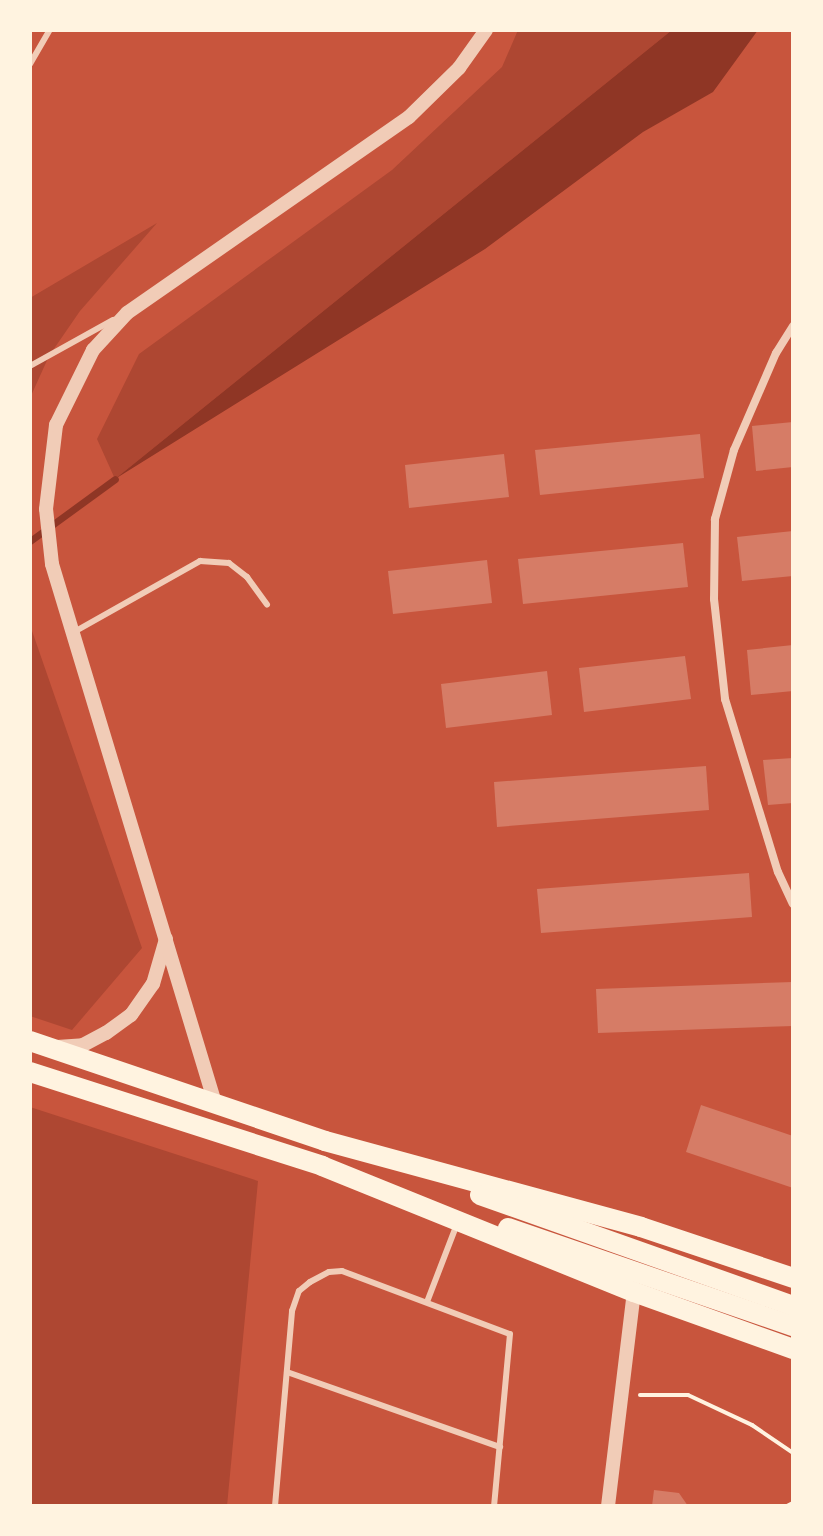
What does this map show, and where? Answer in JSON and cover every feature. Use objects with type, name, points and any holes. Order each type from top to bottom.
[{"type":"main road","points":[[30,1041],[793,1306]]},
{"type":"main road","points":[[30,1072],[322,1166],[793,1326]]},
{"type":"main road","points":[[325,1141],[641,1227],[793,1278]]},
{"type":"main road","points":[[322,1166],[634,1292],[793,1349]]},
{"type":"street","points":[[215,1103],[52,564],[46,509],[56,425],[93,350],[127,313],[409,117],[459,68],[486,30]]},
{"type":"street","points":[[793,326],[776,353],[734,450],[715,519],[714,599],[725,699],[778,872],[793,904]]},
{"type":"street","points":[[50,1048],[83,1045],[131,1015],[153,984],[166,939]]},
{"type":"street","points":[[608,1506],[634,1292]]},
{"type":"lane","points":[[30,64],[50,30]]},
{"type":"lane","points":[[30,366],[127,313]]},
{"type":"lane","points":[[74,632],[200,561],[229,563],[247,577],[267,605]]},
{"type":"lane","points":[[427,1302],[458,1221]]},
{"type":"lane","points":[[275,1506],[292,1311],[299,1291],[310,1282],[329,1272],[342,1271],[510,1334],[494,1506]]},
{"type":"lane","points":[[287,1372],[500,1447]]},
{"type":"path","points":[[622,1394],[688,1395],[752,1425],[793,1453]]},
{"type":"path","points":[[787,1506],[793,1503]]},
{"type":"shaded area","points":[[518,30],[672,30],[115,479],[97,439],[139,354],[392,170],[502,67]]},
{"type":"shaded area","points":[[672,30],[758,30],[713,92],[643,132],[485,249],[115,479]]},
{"type":"shaded area","points":[[157,223],[80,311],[49,356],[30,398],[30,298]]},
{"type":"shaded area","points":[[30,625],[142,948],[72,1030],[30,1016]]},
{"type":"shaded area","points":[[30,1107],[258,1181],[227,1506],[30,1506]]},
{"type":"building","points":[[793,422],[793,467],[756,471],[752,426]]},
{"type":"building","points":[[700,434],[704,478],[540,495],[535,450]]},
{"type":"building","points":[[504,454],[509,497],[409,508],[405,465]]},
{"type":"building","points":[[793,531],[793,576],[742,581],[737,537]]},
{"type":"building","points":[[683,543],[688,587],[523,604],[518,559]]},
{"type":"building","points":[[487,560],[492,603],[393,614],[388,571]]},
{"type":"building","points":[[793,645],[793,691],[751,695],[747,650]]},
{"type":"building","points":[[685,656],[691,699],[584,712],[579,668]]},
{"type":"building","points":[[547,671],[552,715],[446,728],[441,684]]},
{"type":"building","points":[[793,758],[793,803],[768,805],[763,760]]},
{"type":"building","points":[[706,766],[709,810],[497,827],[494,782]]},
{"type":"building","points":[[749,873],[752,917],[541,933],[537,889]]},
{"type":"building","points":[[793,982],[793,1026],[598,1033],[596,989]]},
{"type":"building","points":[[701,1105],[793,1136],[793,1188],[686,1152]]},
{"type":"building","points":[[654,1490],[679,1493],[688,1506],[652,1506]]},
{"type":"waterway","points":[[30,541],[115,479]]}]
